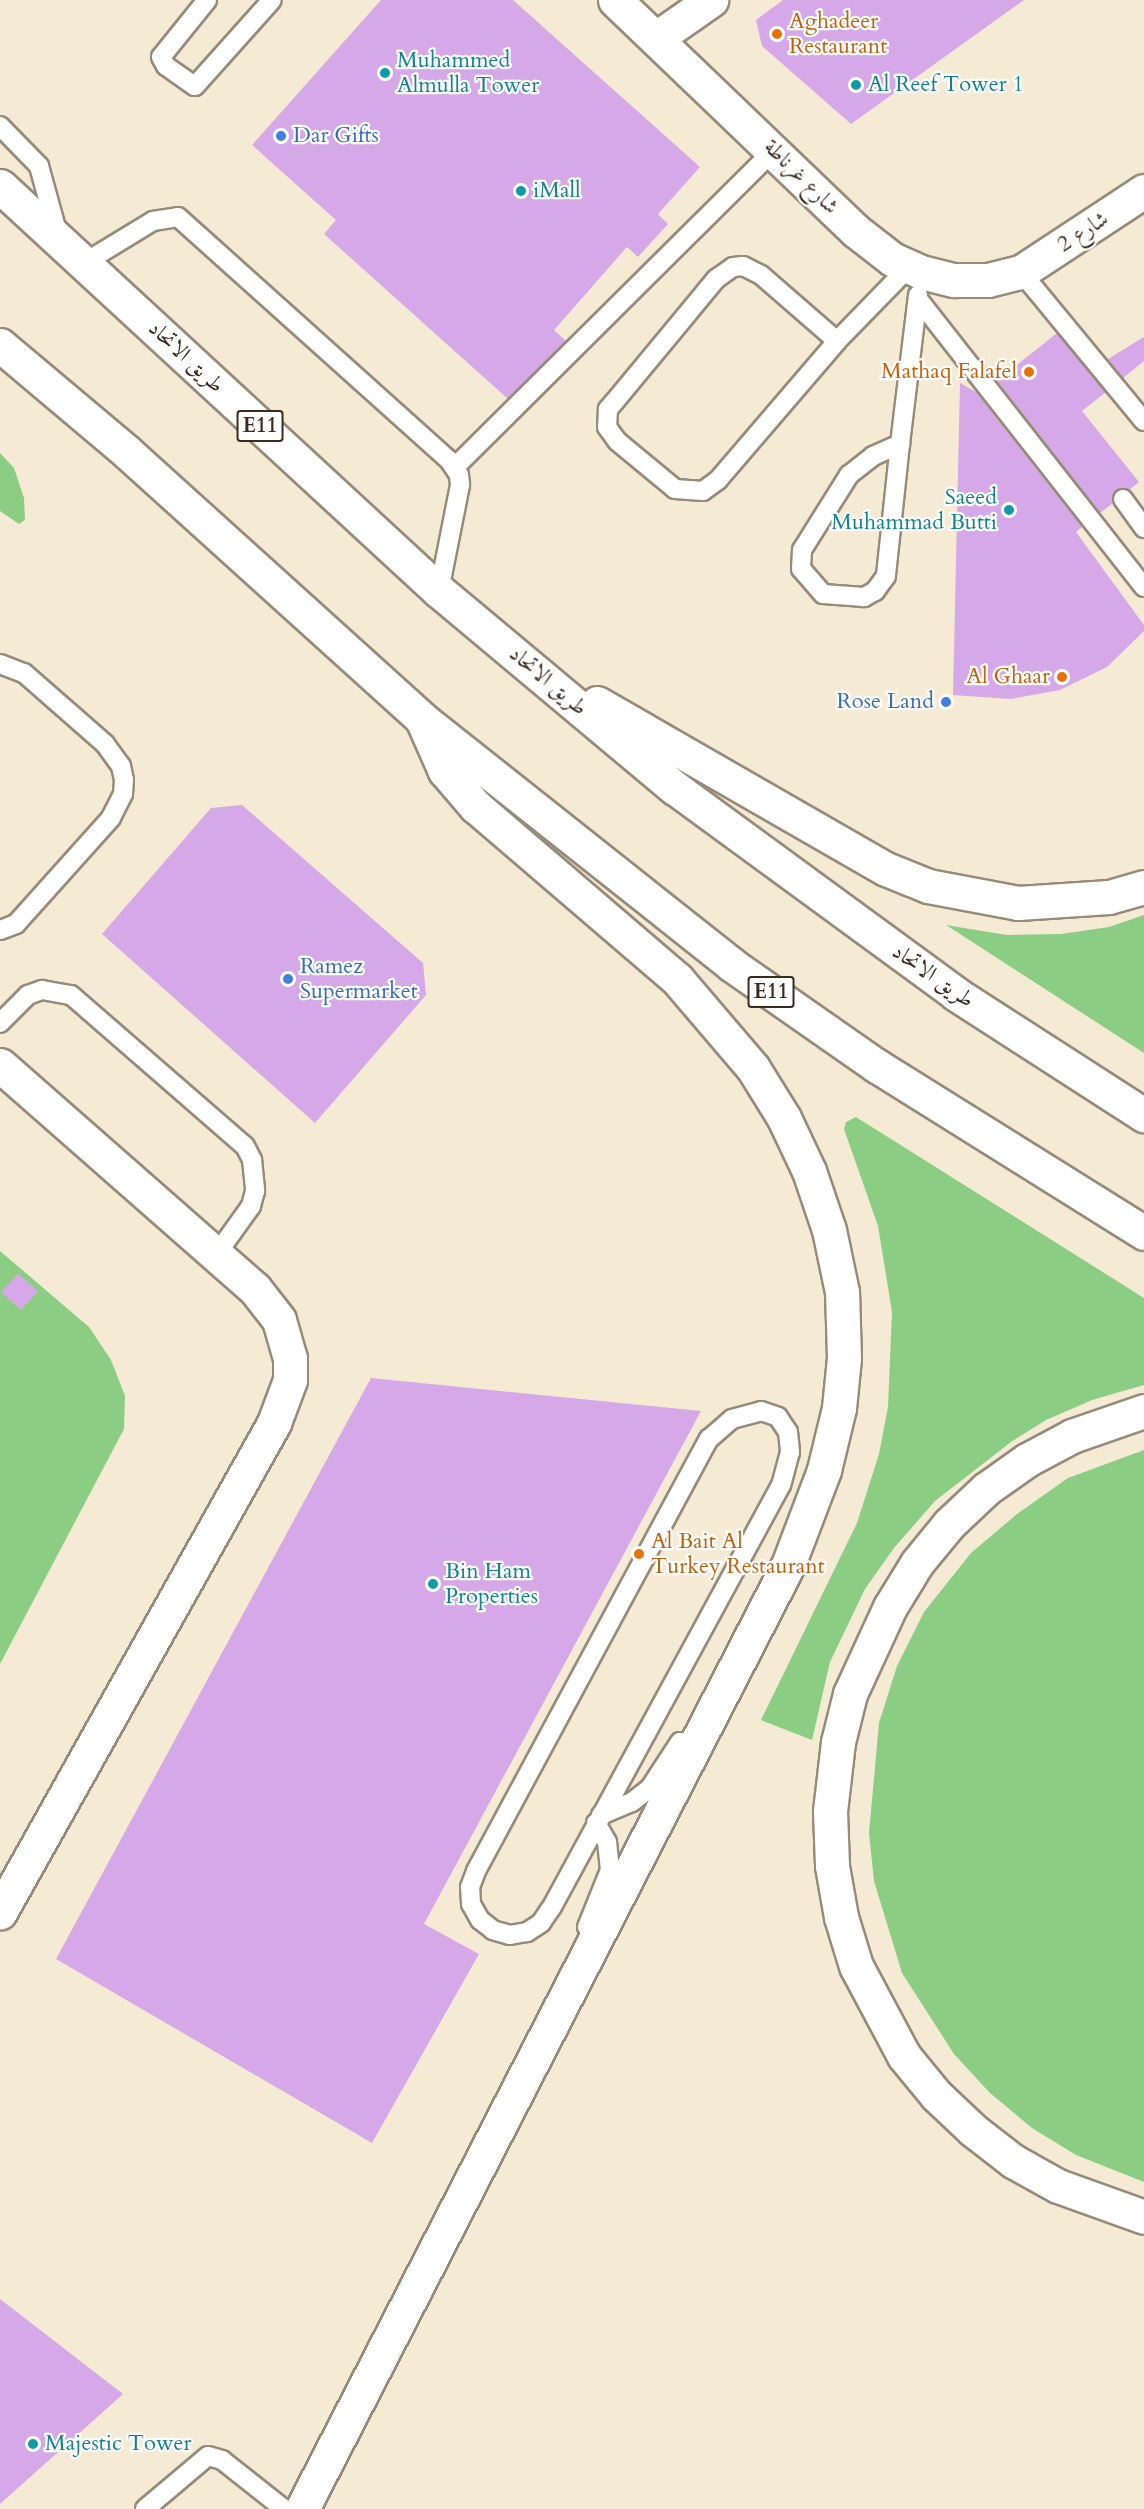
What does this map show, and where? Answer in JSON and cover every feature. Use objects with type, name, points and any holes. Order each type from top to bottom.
[{"type":"main road","name":"شارع غرناطة","points":[[615,0],[775,149],[856,231],[915,280],[988,280],[1021,272]]},
{"type":"main road","points":[[658,38],[711,0]]},
{"type":"main road","name":"طريق الاتحاد","points":[[0,186],[439,591],[675,789],[956,994],[1144,1115]]},
{"type":"main road","name":"شارع 2","points":[[1021,272],[1144,191]]},
{"type":"main road","name":"E11","points":[[0,345],[127,452],[422,719],[732,965],[887,1072],[1144,1233]]},
{"type":"main road","points":[[524,661],[876,864],[928,886],[1018,903],[1086,900],[1144,887]]},
{"type":"main road","points":[[302,2509],[719,1703],[800,1537],[824,1470],[838,1408],[844,1358],[842,1292],[829,1230],[810,1171],[784,1118],[717,1022],[677,979],[476,807],[445,771],[422,719]]},
{"type":"main road","points":[[0,1065],[269,1303],[279,1320],[290,1358],[285,1402],[0,1912]]},
{"type":"main road","points":[[1144,1411],[1072,1436],[1027,1460],[986,1489],[950,1524],[917,1563],[890,1607],[850,1694],[838,1742],[830,1811],[832,1866],[841,1917],[861,1975],[904,2056],[944,2102],[1013,2161],[1058,2186],[1144,2217]]},
{"type":"lane","points":[[207,0],[161,57],[166,66],[195,86],[272,0]]},
{"type":"lane","points":[[0,126],[39,166],[59,240]]},
{"type":"lane","points":[[455,467],[775,149]]},
{"type":"lane","points":[[84,263],[153,221],[178,217],[455,467],[460,485],[439,591]]},
{"type":"lane","points":[[837,341],[761,275],[743,266],[733,267],[716,279],[615,400],[608,409],[607,427],[617,441],[675,489],[703,491],[718,480],[837,341],[915,280]]},
{"type":"lane","points":[[1021,272],[1144,421]]},
{"type":"lane","points":[[900,444],[873,456],[849,475],[802,550],[801,569],[823,594],[864,597],[876,591],[886,576],[900,444],[915,280]]},
{"type":"lane","points":[[915,280],[1144,587]]},
{"type":"lane","points":[[1123,499],[1144,528]]},
{"type":"lane","points":[[0,664],[24,673],[105,744],[121,766],[124,780],[123,794],[111,818],[16,924],[0,930]]},
{"type":"lane","points":[[0,1023],[28,995],[42,990],[71,995],[244,1146],[252,1160],[255,1191],[251,1206],[216,1255]]},
{"type":"lane","points":[[598,1819],[781,1485],[790,1441],[784,1424],[770,1413],[742,1414],[723,1424],[709,1440],[476,1871],[470,1887],[471,1904],[480,1920],[493,1930],[510,1935],[527,1932],[541,1923],[598,1819],[632,1803],[650,1788],[690,1728],[719,1703]]},
{"type":"lane","points":[[589,1955],[587,1923],[611,1860],[598,1819]]},
{"type":"lane","points":[[145,2509],[208,2456],[222,2460],[284,2509]]},
{"type":"green space","points":[[0,453],[14,468],[24,498],[25,520],[19,524],[0,511]]},
{"type":"green space","points":[[1144,915],[1144,1053],[946,925],[1007,935],[1061,934],[1109,927]]},
{"type":"green space","points":[[856,1117],[1144,1298],[1144,1385],[1092,1400],[1046,1420],[1011,1442],[935,1501],[894,1548],[865,1589],[830,1662],[812,1740],[761,1720],[857,1523],[879,1454],[888,1407],[892,1312],[878,1226],[844,1129],[846,1122]]},
{"type":"green space","points":[[0,1251],[89,1327],[111,1360],[125,1396],[124,1429],[0,1664]]},
{"type":"green space","points":[[1144,1450],[1144,2182],[1076,2155],[1032,2128],[990,2093],[954,2054],[902,1973],[874,1881],[869,1833],[879,1723],[897,1666],[924,1612],[971,1553],[1017,1514],[1068,1478]]},
{"type":"building","name":"iMall","points":[[381,0],[513,0],[700,167],[658,214],[668,224],[638,257],[627,247],[554,330],[566,341],[508,399],[324,234],[336,220],[252,145]]},
{"type":"building","name":"Al Reef Tower 1","points":[[783,0],[1024,0],[851,124],[762,46],[756,20]]},
{"type":"building","points":[[1057,333],[1106,392],[1082,411],[1139,482],[1129,490],[1116,490],[1113,503],[1100,513],[997,381]]},
{"type":"building","points":[[1144,337],[1144,361],[1123,378],[1108,359]]},
{"type":"building","name":"Saeed Muhammad Butti","points":[[960,383],[976,392],[1082,527],[1076,532],[1144,625],[1144,631],[1107,667],[1060,690],[1011,699],[953,695]]},
{"type":"building","name":"Ramez Supermarket","points":[[242,805],[423,963],[426,995],[315,1123],[102,934],[211,808]]},
{"type":"building","points":[[18,1274],[38,1291],[21,1310],[1,1292]]},
{"type":"building","name":"Bin Ham Properties","points":[[371,1378],[701,1411],[424,1924],[479,1954],[372,2143],[56,1959]]},
{"type":"building","name":"Majestic Tower","points":[[0,2299],[123,2394],[0,2504]]},
{"type":"place","name":"Aghadeer Restaurant","points":[[777,34]]},
{"type":"place","name":"Muhammed Almulla Tower","points":[[385,73]]},
{"type":"place","name":"Al Reef Tower 1","points":[[856,85]]},
{"type":"place","name":"Dar Gifts","points":[[281,136]]},
{"type":"place","name":"iMall","points":[[521,191]]},
{"type":"place","name":"Mathaq Falafel","points":[[1029,372]]},
{"type":"place","name":"Saeed Muhammad Butti","points":[[1009,510]]},
{"type":"place","name":"Al Ghaar","points":[[1062,677]]},
{"type":"place","name":"Rose Land","points":[[946,702]]},
{"type":"place","name":"Ramez Supermarket","points":[[288,979]]},
{"type":"place","name":"Al Bait Al Turkey Restaurant","points":[[639,1554]]},
{"type":"place","name":"Bin Ham Properties","points":[[433,1584]]},
{"type":"place","name":"Majestic Tower","points":[[33,2444]]}]
